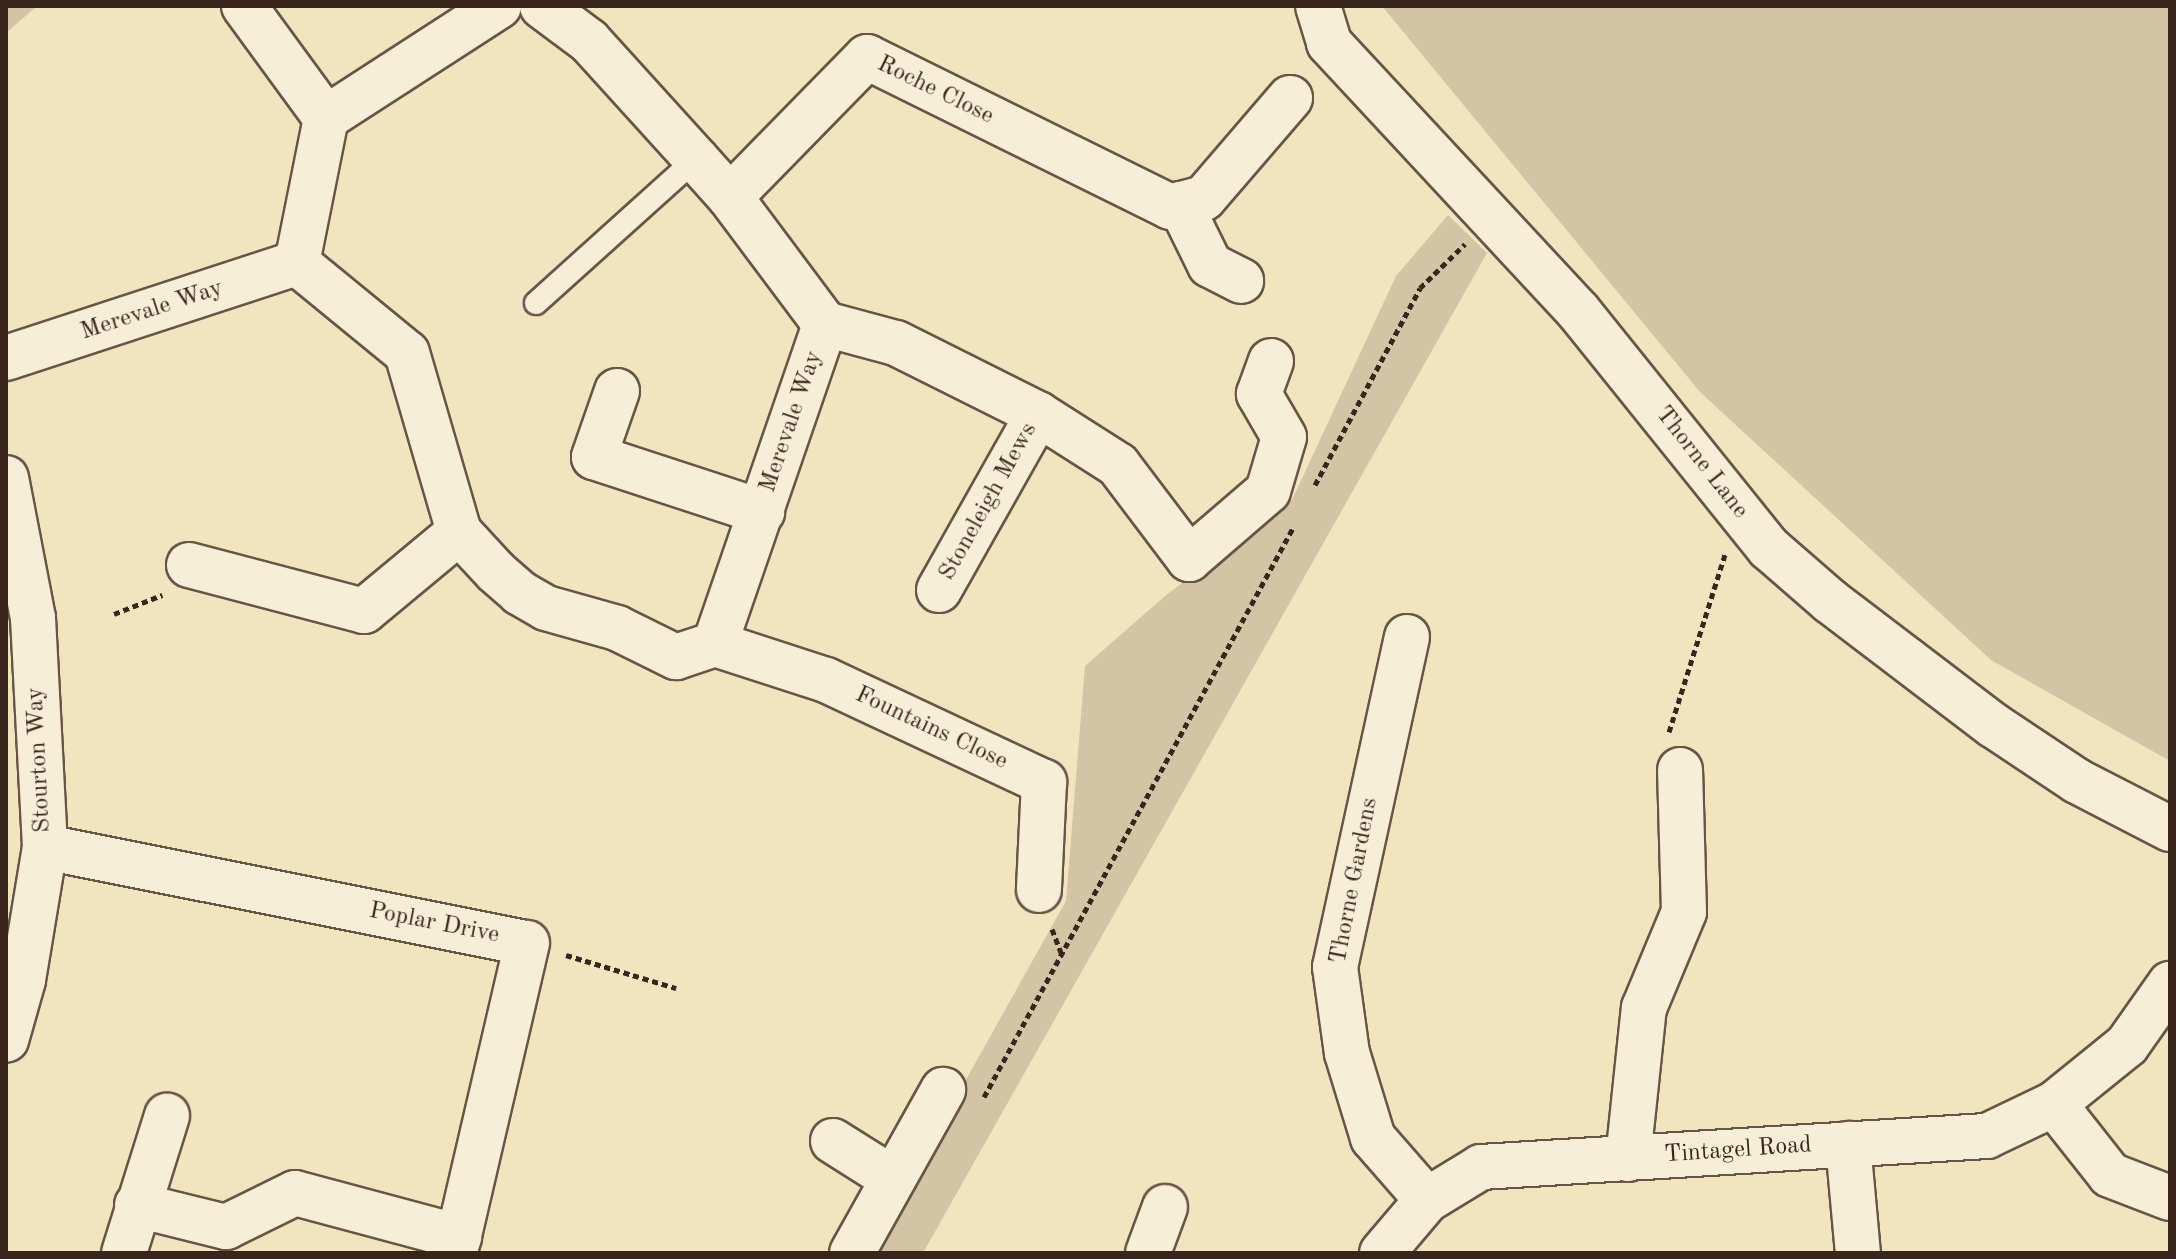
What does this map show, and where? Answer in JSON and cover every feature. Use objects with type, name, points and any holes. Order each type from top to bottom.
[{"type":"street","points":[[244,6],[326,118]]},
{"type":"street","points":[[499,6],[326,118],[297,263],[407,353],[459,532],[520,593],[546,608],[617,628],[676,657],[715,644]]},
{"type":"street","name":"Merevale Way","points":[[542,6],[589,41],[730,197],[825,324],[715,644]]},
{"type":"street","name":"Thorne Lane","points":[[1318,6],[1329,43],[1579,312],[1769,548],[1830,601],[1993,725],[2077,781],[2170,829]]},
{"type":"street","name":"Roche Close","points":[[730,197],[867,57],[1170,207],[1180,204]]},
{"type":"street","points":[[1241,281],[1210,265],[1180,204],[1204,198],[1290,98]]},
{"type":"street","name":"Merevale Way","points":[[6,358],[297,263]]},
{"type":"street","name":"Stoneleigh Mews","points":[[825,324],[896,343],[1038,414],[1118,465],[1189,559],[1268,491],[1284,437],[1259,394],[1271,361]]},
{"type":"street","points":[[617,391],[594,457],[762,512]]},
{"type":"street","name":"Stoneleigh Mews","points":[[939,590],[1038,414]]},
{"type":"street","name":"Stourton Way","points":[[6,478],[33,618],[45,847],[23,980],[6,1040]]},
{"type":"street","points":[[189,565],[364,611],[459,532]]},
{"type":"street","name":"Thorne Gardens","points":[[1407,637],[1335,967],[1347,1053],[1373,1138],[1427,1200]]},
{"type":"street","name":"Fountains Close","points":[[715,644],[826,680],[1044,782],[1039,890]]},
{"type":"street","name":"Tintagel Road","points":[[1628,1159],[1644,1008],[1684,912],[1680,770]]},
{"type":"street","name":"Poplar Drive","points":[[45,847],[527,943],[457,1245],[295,1193],[226,1227],[137,1205]]},
{"type":"street","name":"Tintagel Road","points":[[1382,1253],[1427,1200],[1481,1167],[1987,1136],[2054,1104],[2127,1045],[2170,984]]},
{"type":"street","points":[[852,1253],[893,1179],[961,1097]]},
{"type":"street","points":[[2054,1104],[2110,1175],[2170,1198]]},
{"type":"street","points":[[124,1253],[167,1116]]},
{"type":"street","points":[[833,1141],[893,1179]]},
{"type":"street","points":[[1848,1144],[1858,1253]]},
{"type":"street","points":[[1148,1253],[1165,1207]]},
{"type":"lane","points":[[536,303],[696,159]]},
{"type":"path","points":[[1313,489],[1420,288],[1492,218]]},
{"type":"path","points":[[1680,770],[1666,744],[1679,691],[1739,512]]},
{"type":"path","points":[[961,1097],[1299,515]]},
{"type":"path","points":[[114,614],[166,594],[189,565]]},
{"type":"path","points":[[527,943],[676,988]]},
{"type":"shaded area","points":[[6,6],[37,6],[6,33]]},
{"type":"shaded area","points":[[1382,6],[2170,6],[2170,761],[1991,660],[1700,392]]},
{"type":"shaded area","points":[[1448,215],[1487,253],[923,1253],[869,1253],[1066,901],[1085,666],[1165,596],[1292,500],[1396,276]]}]
